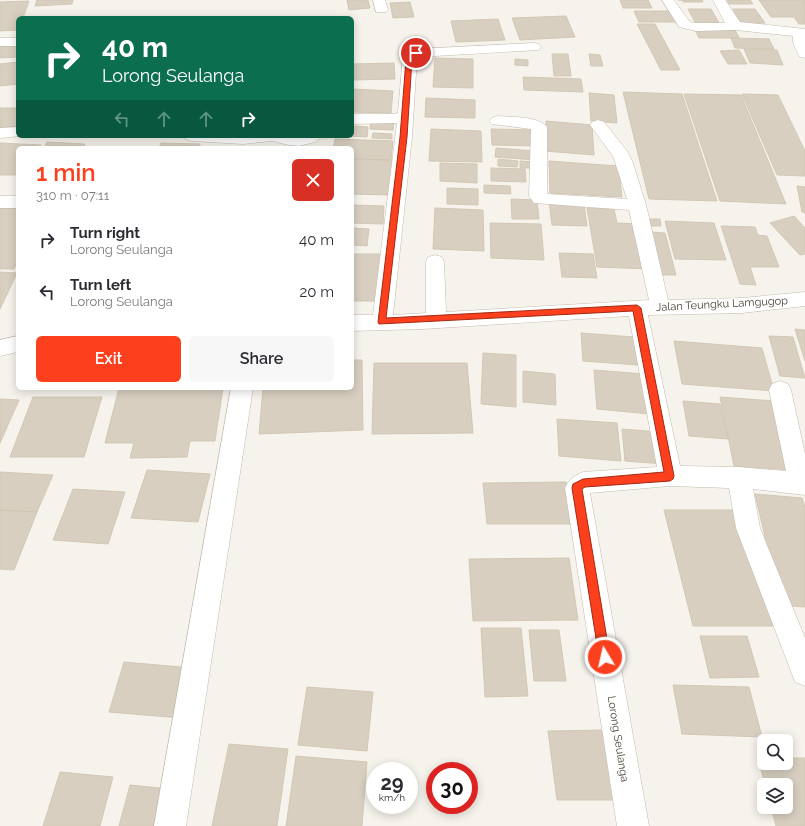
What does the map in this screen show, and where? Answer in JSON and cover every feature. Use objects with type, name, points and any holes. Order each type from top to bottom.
[{"type":"street","points":[[668,0],[684,24],[687,26],[736,26],[803,33],[799,44],[805,54]]},
{"type":"street","points":[[719,0],[736,26]]},
{"type":"street","points":[[0,42],[16,42]]},
{"type":"street","points":[[382,322],[406,115],[410,56],[416,53],[534,47]]},
{"type":"street","points":[[354,119],[394,119],[406,115]]},
{"type":"street","points":[[497,121],[534,124],[539,127],[538,196],[540,199],[637,205]]},
{"type":"street","points":[[598,125],[621,155],[625,163],[637,205],[648,308],[670,476],[739,477],[803,484],[780,390]]},
{"type":"street","points":[[0,133],[16,132]]},
{"type":"street","points":[[226,138],[253,138]]},
{"type":"street","points":[[279,138],[288,141],[300,142],[310,138]]},
{"type":"street","points":[[0,202],[16,202]]},
{"type":"street","points":[[435,262],[436,320]]},
{"type":"street","name":"Jalan Teungku Lamgugop","points":[[354,323],[436,320],[648,308],[727,306],[788,302],[805,299]]},
{"type":"street","points":[[0,348],[16,344]]},
{"type":"street","points":[[170,826],[242,390]]},
{"type":"street","name":"Lorong Seulanga","points":[[633,826],[577,488],[583,483],[670,476]]},
{"type":"street","points":[[739,477],[748,528],[805,672]]},
{"type":"building","points":[[37,0],[73,0],[72,4],[35,6]]},
{"type":"building","points":[[347,0],[368,0],[370,8],[349,10]]},
{"type":"building","points":[[620,0],[648,0],[652,8],[623,8]]},
{"type":"building","points":[[682,0],[702,0],[703,2],[683,2]]},
{"type":"building","points":[[727,0],[750,0],[753,4],[729,4]]},
{"type":"building","points":[[759,0],[805,0],[805,24],[799,24],[794,17],[771,17]]},
{"type":"building","points":[[29,1],[24,16],[16,16],[16,30],[0,31],[0,2]]},
{"type":"building","points":[[410,2],[414,17],[393,18],[390,3]]},
{"type":"building","points":[[688,9],[711,9],[719,23],[696,24]]},
{"type":"building","points":[[733,9],[755,9],[765,23],[741,24]]},
{"type":"building","points":[[634,11],[675,11],[680,22],[639,22]]},
{"type":"building","points":[[566,16],[575,37],[520,40],[512,18]]},
{"type":"building","points":[[498,19],[505,40],[456,42],[451,21]]},
{"type":"building","points":[[637,24],[655,24],[680,70],[661,70]]},
{"type":"building","points":[[695,30],[735,30],[739,38],[699,38]]},
{"type":"building","points":[[731,38],[769,39],[774,49],[735,48]]},
{"type":"building","points":[[16,45],[16,57],[0,58],[0,46]]},
{"type":"building","points":[[744,49],[777,50],[783,65],[750,63]]},
{"type":"building","points":[[739,50],[747,64],[728,64],[720,51]]},
{"type":"building","points":[[552,54],[568,54],[571,76],[554,76]]},
{"type":"building","points":[[589,54],[600,55],[603,66],[591,66]]},
{"type":"building","points":[[435,58],[473,59],[473,88],[433,87]]},
{"type":"building","points":[[515,59],[528,60],[528,66],[515,65]]},
{"type":"building","points":[[16,62],[16,84],[0,86],[0,64]]},
{"type":"building","points":[[394,63],[395,79],[354,80],[354,64]]},
{"type":"building","points":[[523,77],[581,79],[583,92],[524,90]]},
{"type":"building","points":[[354,89],[393,91],[391,113],[354,112]]},
{"type":"building","points":[[623,92],[682,94],[717,201],[649,199]]},
{"type":"building","points":[[589,93],[614,95],[617,123],[591,121]]},
{"type":"building","points":[[684,94],[741,95],[786,204],[720,201]]},
{"type":"building","points":[[742,94],[778,95],[805,151],[805,176],[777,175]]},
{"type":"building","points":[[426,98],[475,100],[475,118],[425,117]]},
{"type":"building","points":[[0,108],[16,108],[16,128],[0,128]]},
{"type":"building","points":[[371,121],[394,121],[393,130],[370,129]]},
{"type":"building","points":[[546,121],[592,125],[594,155],[545,151]]},
{"type":"building","points":[[354,126],[368,127],[367,137],[354,136]]},
{"type":"building","points":[[431,129],[481,131],[482,162],[429,161]]},
{"type":"building","points":[[491,129],[536,130],[537,146],[492,145]]},
{"type":"building","points":[[373,133],[392,134],[392,139],[372,138]]},
{"type":"building","points":[[335,139],[393,141],[391,160],[354,159],[354,146],[333,146]]},
{"type":"building","points":[[47,142],[85,144],[84,146],[45,146]]},
{"type":"building","points":[[0,143],[41,145],[16,146],[16,175],[0,175]]},
{"type":"building","points":[[161,143],[200,144],[200,146],[160,146]]},
{"type":"building","points":[[496,148],[536,151],[535,160],[495,157]]},
{"type":"building","points":[[354,159],[392,160],[389,195],[354,194]]},
{"type":"building","points":[[498,159],[518,161],[517,167],[498,166]]},
{"type":"building","points":[[520,161],[535,162],[536,168],[520,168]]},
{"type":"building","points":[[549,161],[618,166],[622,197],[550,193]]},
{"type":"building","points":[[440,163],[477,164],[477,183],[440,181]]},
{"type":"building","points":[[491,168],[525,169],[526,182],[491,181]]},
{"type":"building","points":[[484,185],[510,186],[511,194],[484,193]]},
{"type":"building","points":[[797,186],[805,187],[805,213],[802,212]]},
{"type":"building","points":[[447,188],[478,189],[478,205],[447,204]]},
{"type":"building","points":[[511,199],[537,200],[539,219],[512,219]]},
{"type":"building","points":[[549,202],[584,204],[587,226],[552,225]]},
{"type":"building","points":[[354,205],[384,206],[383,224],[354,223]]},
{"type":"building","points":[[0,208],[16,208],[16,264],[14,269],[0,269]]},
{"type":"building","points":[[435,208],[483,210],[484,251],[433,249]]},
{"type":"building","points":[[587,208],[614,209],[617,223],[639,224],[649,269],[597,267]]},
{"type":"building","points":[[794,216],[805,228],[805,254],[800,255],[770,223]]},
{"type":"building","points":[[648,219],[660,219],[661,226],[650,226]]},
{"type":"building","points":[[665,221],[714,223],[726,260],[675,259]]},
{"type":"building","points":[[490,223],[541,224],[544,260],[491,258]]},
{"type":"building","points":[[721,226],[755,227],[758,235],[767,236],[779,267],[750,267],[756,285],[740,284]]},
{"type":"building","points":[[354,228],[369,229],[367,246],[354,245]]},
{"type":"building","points":[[650,232],[665,233],[676,275],[660,275]]},
{"type":"building","points":[[559,253],[593,254],[597,278],[562,277]]},
{"type":"building","points":[[354,254],[381,254],[379,301],[354,301]]},
{"type":"building","points":[[0,272],[16,273],[16,275],[0,309]]},
{"type":"building","points":[[795,329],[805,330],[805,361]]},
{"type":"building","points":[[581,333],[634,337],[638,365],[583,361]]},
{"type":"building","points":[[769,336],[793,337],[805,378],[780,376]]},
{"type":"building","points":[[674,341],[762,348],[774,391],[682,384]]},
{"type":"building","points":[[483,353],[516,355],[516,407],[481,404]]},
{"type":"building","points":[[354,360],[362,360],[363,430],[259,434],[263,390],[354,390]]},
{"type":"building","points":[[374,363],[467,363],[473,433],[372,434]]},
{"type":"building","points":[[594,370],[644,374],[650,414],[597,409]]},
{"type":"building","points":[[523,371],[555,374],[556,405],[523,402]]},
{"type":"building","points":[[118,390],[223,390],[215,441],[190,441],[187,457],[130,458],[134,443],[105,443]]},
{"type":"building","points":[[33,397],[102,397],[84,457],[10,457]]},
{"type":"building","points":[[720,397],[774,401],[793,470],[734,466]]},
{"type":"building","points":[[0,399],[19,400],[0,443]]},
{"type":"building","points":[[683,401],[720,404],[728,439],[689,436]]},
{"type":"building","points":[[557,419],[617,423],[621,461],[559,456]]},
{"type":"building","points":[[622,429],[659,432],[664,464],[625,461]]},
{"type":"building","points":[[147,470],[210,474],[198,522],[131,518]]},
{"type":"building","points":[[0,472],[53,475],[37,512],[0,510]]},
{"type":"building","points":[[566,482],[573,524],[487,524],[483,483]]},
{"type":"building","points":[[73,489],[125,492],[108,544],[53,540]]},
{"type":"building","points":[[755,494],[802,498],[805,507],[805,607],[781,605]]},
{"type":"building","points":[[0,510],[37,512],[14,570],[0,569]]},
{"type":"building","points":[[664,510],[738,510],[774,626],[693,626]]},
{"type":"building","points":[[569,558],[578,620],[473,621],[469,559]]},
{"type":"building","points":[[481,628],[521,628],[528,696],[485,697]]},
{"type":"building","points":[[529,630],[559,630],[566,681],[534,681]]},
{"type":"building","points":[[700,636],[747,636],[759,677],[710,678]]},
{"type":"building","points":[[124,662],[192,668],[181,718],[109,712]]},
{"type":"building","points":[[673,685],[749,687],[761,734],[757,734],[757,737],[682,734]]},
{"type":"building","points":[[307,687],[373,692],[367,751],[298,745]]},
{"type":"building","points":[[605,730],[617,800],[557,800],[548,731]]},
{"type":"building","points":[[229,744],[288,749],[277,826],[212,826]]},
{"type":"building","points":[[296,756],[367,762],[362,826],[286,826]]},
{"type":"building","points":[[793,758],[805,758],[805,826],[776,826],[773,814],[793,814],[793,778],[763,778],[761,770],[793,770]]},
{"type":"building","points":[[60,772],[113,777],[100,826],[43,826]]},
{"type":"building","points":[[130,785],[170,789],[162,826],[119,826]]},
{"type":"route","points":[[416,53],[410,56],[409,59],[404,137],[382,322],[637,308],[670,476],[583,483],[577,488],[605,657]]}]
